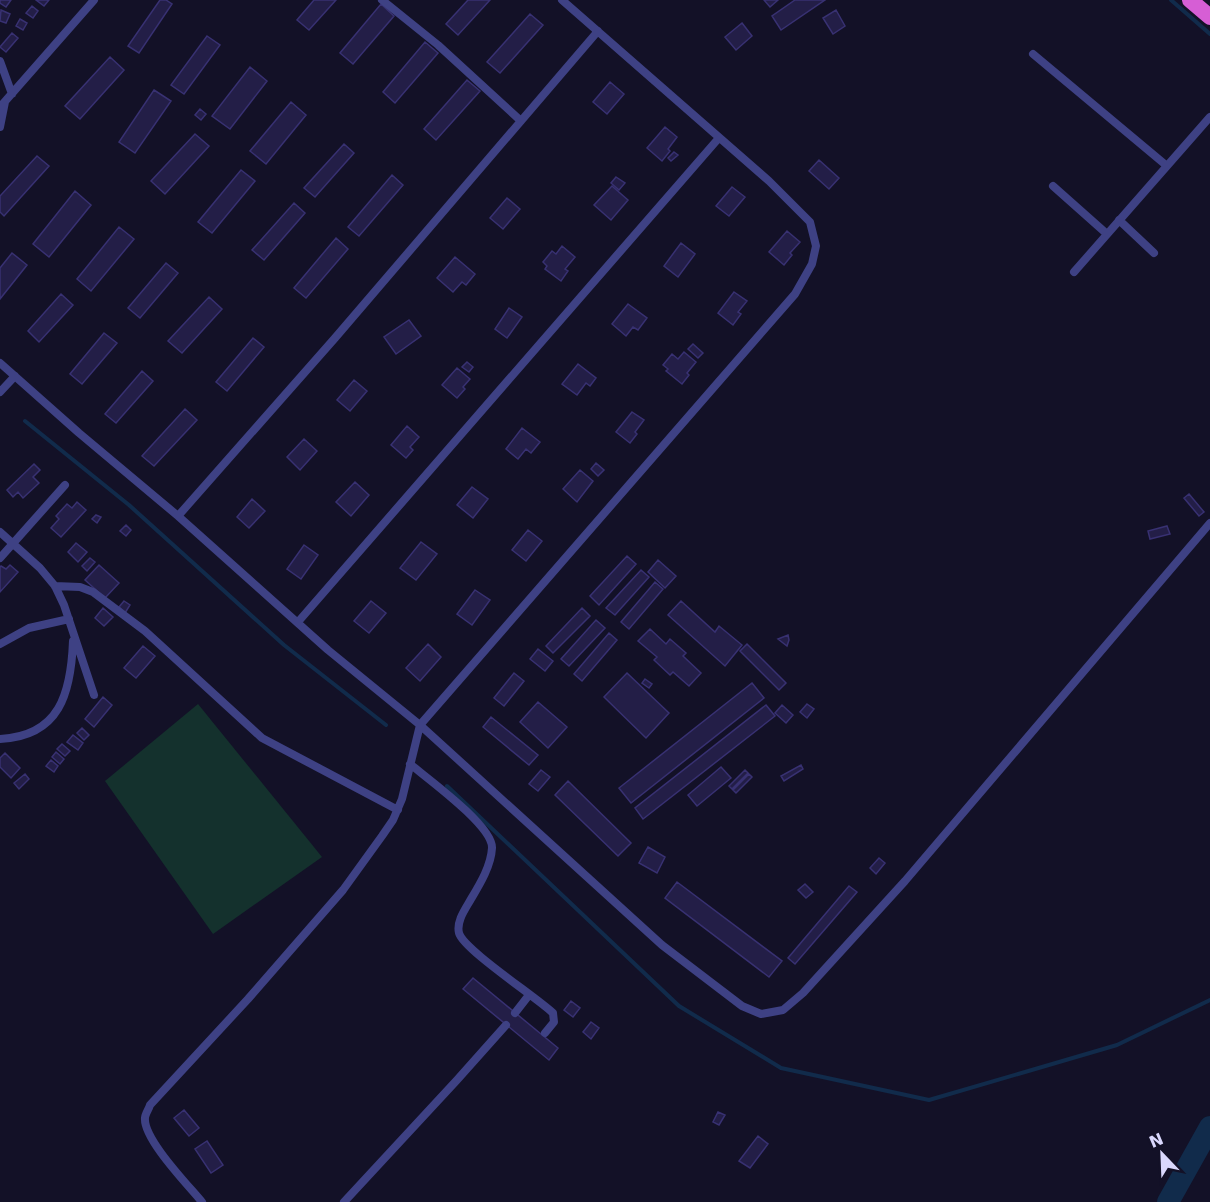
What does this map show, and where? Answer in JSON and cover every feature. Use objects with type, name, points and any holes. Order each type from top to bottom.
[{"type":"highway","points":[[1190,0],[1210,17]]},
{"type":"lane","points":[[0,127],[3,104],[93,0]]},
{"type":"lane","points":[[382,0],[438,45],[521,121]]},
{"type":"lane","points":[[202,1202],[155,1145],[147,1130],[145,1118],[150,1105],[248,999],[343,890],[382,836],[398,810],[420,725],[795,294],[812,264],[816,246],[810,222],[769,181],[718,139],[562,0]]},
{"type":"lane","points":[[178,516],[598,31]]},
{"type":"lane","points":[[1033,54],[1167,166]]},
{"type":"lane","points":[[0,61],[12,93]]},
{"type":"lane","points":[[1074,272],[1210,117]]},
{"type":"lane","points":[[298,622],[718,139]]},
{"type":"lane","points":[[1053,186],[1107,234]]},
{"type":"lane","points":[[1119,220],[1154,253]]},
{"type":"lane","points":[[0,363],[78,433],[178,516],[328,650],[420,725],[662,945],[742,1006],[761,1014],[783,1010],[803,993],[905,881],[1210,523]]},
{"type":"lane","points":[[0,392],[15,376]]},
{"type":"lane","points":[[0,558],[64,485]]},
{"type":"lane","points":[[0,532],[40,568],[56,586],[94,695]]},
{"type":"lane","points":[[56,586],[80,587],[93,592],[145,631],[262,738],[398,810]]},
{"type":"lane","points":[[0,644],[29,628],[69,619]]},
{"type":"lane","points":[[0,739],[25,736],[39,729],[60,707],[71,670],[73,634]]},
{"type":"lane","points":[[410,764],[461,806],[488,833],[492,847],[490,859],[481,882],[462,915],[458,926],[459,933],[482,957],[553,1013],[554,1022],[545,1033]]},
{"type":"lane","points":[[515,1013],[529,994]]},
{"type":"lane","points":[[344,1202],[506,1024]]},
{"type":"green space","points":[[198,704],[322,857],[213,934],[105,781]]},
{"type":"building","points":[[0,0],[11,0],[6,7],[0,3]]},
{"type":"building","points":[[36,0],[49,0],[44,6]]},
{"type":"building","points":[[160,0],[166,0],[172,4],[139,53],[128,46]]},
{"type":"building","points":[[314,0],[336,0],[309,30],[297,20]]},
{"type":"building","points":[[468,0],[490,0],[458,35],[446,24]]},
{"type":"building","points":[[764,0],[778,0],[770,7]]},
{"type":"building","points":[[795,0],[825,0],[781,30],[772,16]]},
{"type":"building","points":[[381,4],[394,16],[353,64],[340,53]]},
{"type":"building","points":[[32,6],[38,11],[33,18],[26,13]]},
{"type":"building","points":[[1,10],[10,14],[6,23],[0,21]]},
{"type":"building","points":[[836,10],[845,26],[833,34],[823,18]]},
{"type":"building","points":[[530,14],[543,25],[500,73],[487,62]]},
{"type":"building","points":[[20,19],[27,23],[23,30],[16,26]]},
{"type":"building","points":[[742,23],[752,36],[736,50],[725,37]]},
{"type":"building","points":[[12,33],[18,38],[6,52],[0,47]]},
{"type":"building","points":[[207,36],[220,45],[184,94],[171,85]]},
{"type":"building","points":[[425,42],[438,53],[395,103],[383,92]]},
{"type":"building","points":[[110,57],[124,70],[80,119],[65,106]]},
{"type":"building","points":[[250,67],[267,81],[230,129],[212,116]]},
{"type":"building","points":[[467,80],[480,91],[436,140],[424,129]]},
{"type":"building","points":[[610,82],[624,94],[607,114],[593,102]]},
{"type":"building","points":[[154,90],[171,101],[135,153],[119,142]]},
{"type":"building","points":[[291,102],[306,115],[266,164],[250,151]]},
{"type":"building","points":[[200,109],[206,114],[201,120],[195,115]]},
{"type":"building","points":[[665,127],[677,137],[662,161],[647,148]]},
{"type":"building","points":[[195,134],[209,146],[165,194],[151,181]]},
{"type":"building","points":[[344,144],[354,153],[315,197],[304,188]]},
{"type":"building","points":[[674,152],[678,155],[671,161],[668,158]]},
{"type":"building","points":[[37,156],[49,166],[4,216],[0,212],[0,196]]},
{"type":"building","points":[[819,160],[839,178],[829,189],[809,171]]},
{"type":"building","points":[[241,170],[255,181],[212,233],[198,222]]},
{"type":"building","points":[[392,175],[403,185],[359,236],[348,227]]},
{"type":"building","points":[[616,177],[625,183],[619,190],[611,183]]},
{"type":"building","points":[[612,186],[628,200],[611,220],[594,205]]},
{"type":"building","points":[[732,187],[745,197],[729,216],[716,206]]},
{"type":"building","points":[[75,191],[91,205],[49,257],[33,244]]},
{"type":"building","points":[[507,198],[520,209],[503,229],[490,218]]},
{"type":"building","points":[[294,203],[305,213],[264,260],[252,250]]},
{"type":"building","points":[[119,227],[134,239],[91,291],[77,279]]},
{"type":"building","points":[[787,231],[800,242],[790,253],[792,255],[784,265],[769,252]]},
{"type":"building","points":[[336,238],[348,249],[306,298],[294,288]]},
{"type":"building","points":[[681,243],[695,254],[678,277],[664,266]]},
{"type":"building","points":[[562,246],[575,257],[565,269],[568,271],[561,281],[545,269],[547,266],[543,262],[552,251],[556,254]]},
{"type":"building","points":[[12,253],[27,265],[0,299],[0,268]]},
{"type":"building","points":[[455,257],[475,274],[466,285],[462,282],[453,292],[437,278]]},
{"type":"building","points":[[166,263],[178,273],[140,318],[128,308]]},
{"type":"building","points":[[734,292],[747,301],[738,312],[741,314],[733,325],[718,313]]},
{"type":"building","points":[[61,294],[73,305],[39,342],[28,331]]},
{"type":"building","points":[[209,297],[222,309],[182,353],[168,341]]},
{"type":"building","points":[[628,304],[647,318],[638,330],[633,327],[626,336],[612,324]]},
{"type":"building","points":[[509,308],[522,317],[507,338],[495,329]]},
{"type":"building","points":[[409,320],[421,336],[396,354],[384,337]]},
{"type":"building","points":[[104,333],[117,343],[82,384],[70,374]]},
{"type":"building","points":[[253,338],[264,347],[227,391],[216,382]]},
{"type":"building","points":[[693,344],[703,353],[698,358],[688,349]]},
{"type":"building","points":[[684,352],[696,362],[682,384],[666,371],[668,369],[663,365],[672,354],[678,359]]},
{"type":"building","points":[[467,362],[473,367],[469,372],[462,367]]},
{"type":"building","points":[[578,364],[596,378],[590,386],[586,383],[577,395],[562,384]]},
{"type":"building","points":[[457,368],[470,379],[457,398],[442,385]]},
{"type":"building","points":[[142,371],[153,381],[116,423],[105,414]]},
{"type":"building","points":[[354,380],[367,391],[350,411],[337,400]]},
{"type":"building","points":[[185,409],[197,420],[154,466],[142,456]]},
{"type":"building","points":[[632,412],[644,420],[630,443],[616,432]]},
{"type":"building","points":[[407,426],[419,437],[410,447],[413,450],[406,458],[391,445]]},
{"type":"building","points":[[522,428],[540,442],[531,453],[526,449],[518,459],[506,449]]},
{"type":"building","points":[[304,439],[317,451],[300,470],[287,457]]},
{"type":"building","points":[[596,463],[604,470],[598,476],[591,469]]},
{"type":"building","points":[[34,464],[40,470],[33,477],[39,483],[23,498],[18,492],[13,497],[7,490]]},
{"type":"building","points":[[580,470],[593,481],[577,502],[563,489]]},
{"type":"building","points":[[355,482],[369,495],[351,516],[336,502]]},
{"type":"building","points":[[472,487],[488,499],[473,518],[457,505]]},
{"type":"building","points":[[1189,494],[1204,512],[1199,516],[1184,498]]},
{"type":"building","points":[[252,499],[265,511],[249,528],[237,517]]},
{"type":"building","points":[[77,502],[86,510],[61,537],[51,528],[59,519],[56,516],[67,504],[72,508]]},
{"type":"building","points":[[96,515],[101,517],[97,523],[92,519]]},
{"type":"building","points":[[126,525],[131,530],[126,536],[120,531]]},
{"type":"building","points":[[1167,526],[1170,534],[1150,539],[1148,531]]},
{"type":"building","points":[[528,530],[542,541],[526,561],[512,550]]},
{"type":"building","points":[[421,542],[437,554],[416,580],[400,568]]},
{"type":"building","points":[[76,543],[87,552],[78,562],[68,552]]},
{"type":"building","points":[[304,545],[318,555],[301,579],[287,569]]},
{"type":"building","points":[[627,556],[636,564],[599,605],[590,596]]},
{"type":"building","points":[[90,558],[95,562],[87,571],[82,566]]},
{"type":"building","points":[[658,560],[676,576],[665,588],[648,572]]},
{"type":"building","points":[[10,565],[18,572],[0,592],[0,567],[6,569]]},
{"type":"building","points":[[99,565],[119,583],[105,598],[85,580]]},
{"type":"building","points":[[641,570],[649,577],[615,615],[606,608]]},
{"type":"building","points":[[655,582],[663,589],[629,629],[621,622]]},
{"type":"building","points":[[475,590],[490,600],[472,625],[457,614]]},
{"type":"building","points":[[124,601],[130,605],[125,613],[119,607]]},
{"type":"building","points":[[371,601],[386,613],[369,633],[354,621]]},
{"type":"building","points":[[681,601],[715,632],[719,626],[742,645],[725,666],[668,615]]},
{"type":"building","points":[[103,608],[113,617],[104,626],[95,618]]},
{"type":"building","points":[[582,608],[590,616],[553,653],[546,646]]},
{"type":"building","points":[[596,620],[605,628],[569,666],[561,659]]},
{"type":"building","points":[[650,629],[666,644],[670,639],[686,653],[683,656],[701,673],[689,686],[673,672],[670,675],[654,660],[657,657],[638,641]]},
{"type":"building","points":[[609,633],[617,640],[582,681],[574,674]]},
{"type":"building","points":[[788,635],[789,640],[787,646],[778,639]]},
{"type":"building","points":[[428,644],[441,657],[420,681],[406,668]]},
{"type":"building","points":[[747,644],[786,683],[779,690],[740,651]]},
{"type":"building","points":[[143,646],[155,656],[136,678],[124,668]]},
{"type":"building","points":[[538,649],[553,661],[545,671],[530,659]]},
{"type":"building","points":[[514,673],[524,681],[504,706],[494,698]]},
{"type":"building","points":[[627,673],[669,713],[646,738],[604,697]]},
{"type":"building","points":[[645,679],[652,684],[649,688],[642,683]]},
{"type":"building","points":[[752,683],[764,698],[631,803],[619,788]]},
{"type":"building","points":[[103,697],[112,705],[94,727],[85,719]]},
{"type":"building","points":[[538,702],[567,727],[548,748],[520,722]]},
{"type":"building","points":[[807,704],[814,709],[807,718],[800,712]]},
{"type":"building","points":[[766,705],[775,716],[643,819],[635,808]]},
{"type":"building","points":[[782,705],[793,715],[786,723],[775,713]]},
{"type":"building","points":[[491,717],[538,755],[529,765],[483,727]]},
{"type":"building","points":[[82,728],[89,735],[84,740],[77,733]]},
{"type":"building","points":[[73,735],[83,743],[78,750],[67,742]]},
{"type":"building","points":[[62,744],[70,751],[65,756],[57,749]]},
{"type":"building","points":[[56,752],[64,759],[60,764],[52,757]]},
{"type":"building","points":[[5,753],[20,768],[11,778],[0,767],[0,758]]},
{"type":"building","points":[[51,760],[58,766],[54,772],[46,766]]},
{"type":"building","points":[[801,765],[803,769],[784,781],[781,776]]},
{"type":"building","points":[[721,767],[731,778],[697,806],[688,795]]},
{"type":"building","points":[[541,770],[550,777],[538,791],[529,784]]},
{"type":"building","points":[[745,770],[748,773],[732,789],[729,786]]},
{"type":"building","points":[[25,774],[29,779],[19,789],[14,783]]},
{"type":"building","points":[[749,774],[752,777],[736,793],[733,790]]},
{"type":"building","points":[[568,781],[631,843],[618,856],[555,795]]},
{"type":"building","points":[[648,847],[665,857],[657,873],[639,863]]},
{"type":"building","points":[[879,858],[885,863],[876,874],[870,868]]},
{"type":"building","points":[[677,882],[782,961],[769,977],[665,898]]},
{"type":"building","points":[[805,884],[813,892],[806,898],[798,890]]},
{"type":"building","points":[[849,886],[857,892],[795,964],[788,958]]},
{"type":"building","points":[[473,978],[558,1048],[549,1060],[463,989]]},
{"type":"building","points":[[571,1001],[580,1008],[573,1017],[564,1010]]},
{"type":"building","points":[[591,1022],[599,1028],[591,1039],[583,1032]]},
{"type":"building","points":[[184,1110],[199,1128],[189,1136],[174,1118]]},
{"type":"building","points":[[718,1112],[725,1115],[719,1125],[713,1122]]},
{"type":"building","points":[[758,1136],[768,1144],[750,1168],[739,1161]]},
{"type":"building","points":[[207,1141],[223,1165],[211,1173],[195,1149]]},
{"type":"waterway","points":[[1171,0],[1210,34]]},
{"type":"waterway","points":[[25,421],[129,505],[284,645],[386,725]]},
{"type":"waterway","points":[[447,786],[679,1006],[781,1068],[929,1100],[1117,1045],[1210,1000]]},
{"type":"waterway","points":[[1168,1202],[1210,1127]]}]
